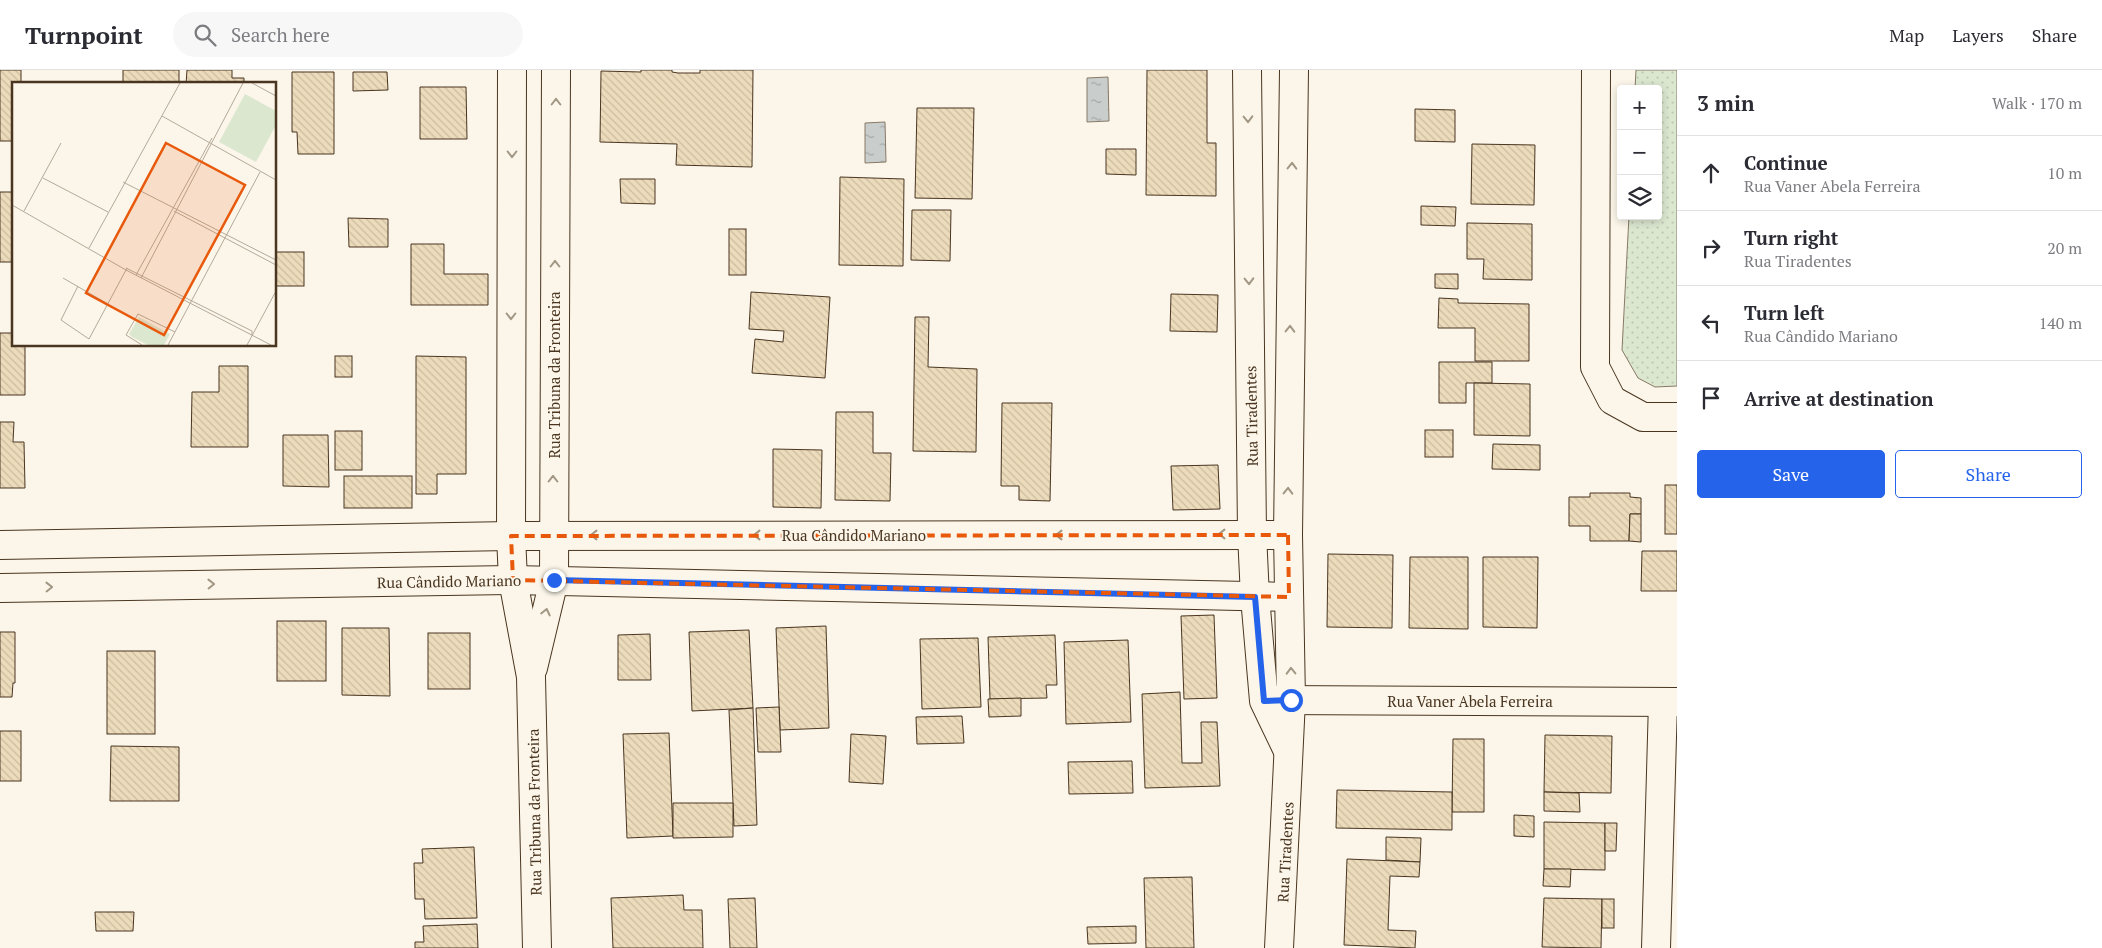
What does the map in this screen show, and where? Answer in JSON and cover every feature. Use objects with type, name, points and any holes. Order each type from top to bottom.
[{"type":"street","name":"Rua Tribuna da Fronteira","points":[[512,70],[511,536],[513,580],[531,677],[537,948]]},
{"type":"street","name":"Rua Tribuna da Fronteira","points":[[531,677],[554,580],[556,70]]},
{"type":"street","name":"Rua Tiradentes","points":[[1247,70],[1252,534],[1255,597],[1264,701],[1290,755]]},
{"type":"street","name":"Rua Tiradentes","points":[[1280,948],[1291,700],[1288,535],[1294,70]]},
{"type":"street","points":[[1596,70],[1595,366],[1612,400],[1643,417],[1677,417]]},
{"type":"street","name":"Rua Cândido Mariano","points":[[0,545],[511,536],[1288,535]]},
{"type":"street","name":"Rua Cândido Mariano","points":[[0,588],[554,580],[1289,597]]},
{"type":"street","name":"Rua Vaner Abela Ferreira","points":[[1264,701],[1670,702]]},
{"type":"street","points":[[1656,948],[1670,702]]},
{"type":"highlighted area","points":[[1288,535],[1289,597],[513,580],[511,536]]},
{"type":"green space","points":[[1636,70],[1677,70],[1677,386],[1655,387],[1638,378],[1622,350],[1629,220],[1662,220],[1662,85],[1635,85]]},
{"type":"water","points":[[1108,77],[1109,121],[1087,122],[1087,78]]},
{"type":"water","points":[[885,122],[886,162],[865,163],[865,123]]},
{"type":"building","points":[[0,70],[21,70],[21,82],[12,82],[12,141],[0,141]]},
{"type":"building","points":[[123,70],[179,70],[179,82],[123,82]]},
{"type":"building","points":[[187,70],[232,70],[232,78],[244,78],[244,82],[186,82]]},
{"type":"building","points":[[641,70],[672,70],[672,72],[678,73],[700,73],[700,70],[753,70],[752,167],[676,165],[677,144],[600,142],[601,71],[641,72]]},
{"type":"building","points":[[1147,70],[1207,70],[1207,143],[1216,143],[1216,196],[1146,195]]},
{"type":"building","points":[[292,72],[334,72],[334,154],[298,154],[297,132],[292,132]]},
{"type":"building","points":[[353,72],[387,72],[388,90],[353,91]]},
{"type":"building","points":[[420,87],[466,87],[467,139],[420,139]]},
{"type":"building","points":[[917,108],[974,108],[972,199],[915,198]]},
{"type":"building","points":[[1415,109],[1455,110],[1455,142],[1415,141]]},
{"type":"building","points":[[1472,144],[1535,145],[1534,205],[1471,204]]},
{"type":"building","points":[[1106,149],[1136,149],[1136,175],[1106,174]]},
{"type":"building","points":[[840,177],[904,179],[903,266],[839,265]]},
{"type":"building","points":[[620,179],[655,179],[655,204],[621,203]]},
{"type":"building","points":[[0,192],[12,192],[12,262],[0,262]]},
{"type":"building","points":[[1421,206],[1456,207],[1455,226],[1421,225]]},
{"type":"building","points":[[912,210],[951,210],[950,261],[911,260]]},
{"type":"building","points":[[348,218],[388,219],[388,247],[349,247]]},
{"type":"building","points":[[1467,223],[1532,224],[1532,280],[1483,279],[1484,259],[1467,259]]},
{"type":"building","points":[[729,229],[746,229],[746,275],[729,275]]},
{"type":"building","points":[[411,244],[444,244],[444,274],[488,274],[488,305],[411,305]]},
{"type":"building","points":[[276,252],[304,252],[304,286],[276,286]]},
{"type":"building","points":[[1435,274],[1458,274],[1458,289],[1435,288]]},
{"type":"building","points":[[751,292],[830,297],[825,378],[752,373],[755,339],[783,342],[784,331],[749,329]]},
{"type":"building","points":[[1171,294],[1218,295],[1217,332],[1170,331]]},
{"type":"building","points":[[1439,298],[1458,299],[1458,303],[1529,304],[1529,361],[1475,361],[1475,328],[1438,328]]},
{"type":"building","points":[[915,317],[929,317],[928,367],[977,369],[976,452],[913,451]]},
{"type":"building","points":[[0,333],[12,333],[12,346],[25,346],[25,395],[0,395]]},
{"type":"building","points":[[335,356],[352,356],[352,377],[335,377]]},
{"type":"building","points":[[416,356],[466,357],[466,474],[437,474],[437,494],[416,494]]},
{"type":"building","points":[[1439,362],[1492,362],[1492,383],[1466,383],[1466,403],[1439,403]]},
{"type":"building","points":[[219,366],[248,366],[248,447],[191,447],[192,392],[219,392]]},
{"type":"building","points":[[1474,383],[1530,384],[1530,436],[1474,435]]},
{"type":"building","points":[[1002,403],[1052,403],[1050,501],[1019,500],[1019,486],[1001,486]]},
{"type":"building","points":[[836,412],[873,412],[873,453],[891,453],[890,501],[835,500]]},
{"type":"building","points":[[0,422],[14,422],[13,442],[24,442],[25,488],[0,488]]},
{"type":"building","points":[[1425,430],[1453,430],[1453,457],[1425,457]]},
{"type":"building","points":[[335,431],[362,431],[362,470],[335,470]]},
{"type":"building","points":[[283,435],[328,435],[329,487],[283,486]]},
{"type":"building","points":[[1493,444],[1540,445],[1540,470],[1492,469]]},
{"type":"building","points":[[773,449],[822,450],[821,508],[773,507]]},
{"type":"building","points":[[1218,465],[1220,509],[1173,510],[1171,466]]},
{"type":"building","points":[[344,476],[412,476],[412,508],[344,508]]},
{"type":"building","points":[[1665,485],[1677,485],[1677,534],[1665,534]]},
{"type":"building","points":[[1590,493],[1630,493],[1630,497],[1641,498],[1641,514],[1630,514],[1629,541],[1590,541],[1590,526],[1569,526],[1569,497],[1590,497]]},
{"type":"building","points":[[1630,514],[1641,514],[1641,542],[1629,541]]},
{"type":"building","points":[[1642,551],[1677,551],[1677,591],[1641,591]]},
{"type":"building","points":[[1328,554],[1393,555],[1392,628],[1327,627]]},
{"type":"building","points":[[1410,557],[1468,557],[1468,629],[1409,628]]},
{"type":"building","points":[[1483,557],[1538,557],[1537,628],[1483,627]]},
{"type":"building","points":[[1214,615],[1217,698],[1184,699],[1181,616]]},
{"type":"building","points":[[277,621],[326,621],[326,681],[277,681]]},
{"type":"building","points":[[826,626],[829,728],[780,730],[776,628]]},
{"type":"building","points":[[342,628],[389,628],[390,696],[342,695]]},
{"type":"building","points":[[749,630],[753,708],[692,711],[689,632]]},
{"type":"building","points":[[0,632],[15,632],[15,683],[13,683],[12,697],[0,697]]},
{"type":"building","points":[[428,633],[470,633],[470,689],[428,689]]},
{"type":"building","points":[[650,634],[651,680],[618,680],[618,635]]},
{"type":"building","points":[[1055,635],[1057,685],[1046,685],[1047,698],[990,699],[988,637]]},
{"type":"building","points":[[978,638],[981,707],[922,709],[920,639]]},
{"type":"building","points":[[1128,640],[1131,722],[1066,724],[1064,642]]},
{"type":"building","points":[[107,651],[155,651],[155,734],[107,734]]},
{"type":"building","points":[[1180,692],[1182,763],[1202,763],[1201,722],[1217,722],[1220,786],[1145,788],[1142,694]]},
{"type":"building","points":[[1021,698],[1021,716],[989,717],[988,699]]},
{"type":"building","points":[[779,707],[781,752],[758,752],[756,708]]},
{"type":"building","points":[[753,708],[757,825],[734,826],[729,710]]},
{"type":"building","points":[[962,716],[964,743],[917,744],[916,717]]},
{"type":"building","points":[[0,731],[21,731],[21,781],[0,781]]},
{"type":"building","points":[[669,733],[673,836],[627,838],[623,734]]},
{"type":"building","points":[[851,734],[886,736],[883,784],[849,782]]},
{"type":"building","points":[[1545,735],[1612,736],[1611,793],[1544,792]]},
{"type":"building","points":[[1453,739],[1484,739],[1484,812],[1452,812]]},
{"type":"building","points":[[111,746],[179,747],[179,801],[110,801]]},
{"type":"building","points":[[1132,761],[1133,793],[1069,794],[1068,762]]},
{"type":"building","points":[[1337,790],[1452,792],[1452,830],[1336,828]]},
{"type":"building","points":[[1544,792],[1579,793],[1580,812],[1544,811]]},
{"type":"building","points":[[673,803],[733,803],[733,837],[673,838]]},
{"type":"building","points":[[1514,815],[1534,816],[1534,837],[1514,836]]},
{"type":"building","points":[[1544,822],[1605,823],[1605,870],[1544,869]]},
{"type":"building","points":[[1605,823],[1617,823],[1616,851],[1605,851]]},
{"type":"building","points":[[1386,837],[1421,838],[1420,862],[1386,860]]},
{"type":"building","points":[[474,847],[477,918],[425,919],[424,899],[415,899],[414,863],[423,863],[422,849]]},
{"type":"building","points":[[1347,859],[1420,862],[1419,877],[1390,876],[1388,930],[1416,931],[1415,948],[1344,945]]},
{"type":"building","points":[[1544,869],[1571,869],[1570,887],[1543,886]]},
{"type":"building","points":[[1192,877],[1194,948],[1146,948],[1144,878]]},
{"type":"building","points":[[683,895],[684,910],[702,910],[703,948],[613,948],[611,898]]},
{"type":"building","points":[[755,898],[757,948],[730,948],[728,899]]},
{"type":"building","points":[[1544,898],[1602,899],[1601,948],[1542,947]]},
{"type":"building","points":[[1602,899],[1614,899],[1614,928],[1602,928]]},
{"type":"building","points":[[95,912],[134,912],[133,931],[96,931]]},
{"type":"building","points":[[477,924],[478,948],[415,948],[415,942],[424,942],[423,926]]},
{"type":"building","points":[[1136,926],[1136,943],[1088,944],[1087,927]]},
{"type":"route","points":[[554,580],[1255,597],[1264,701],[1291,700]]}]
